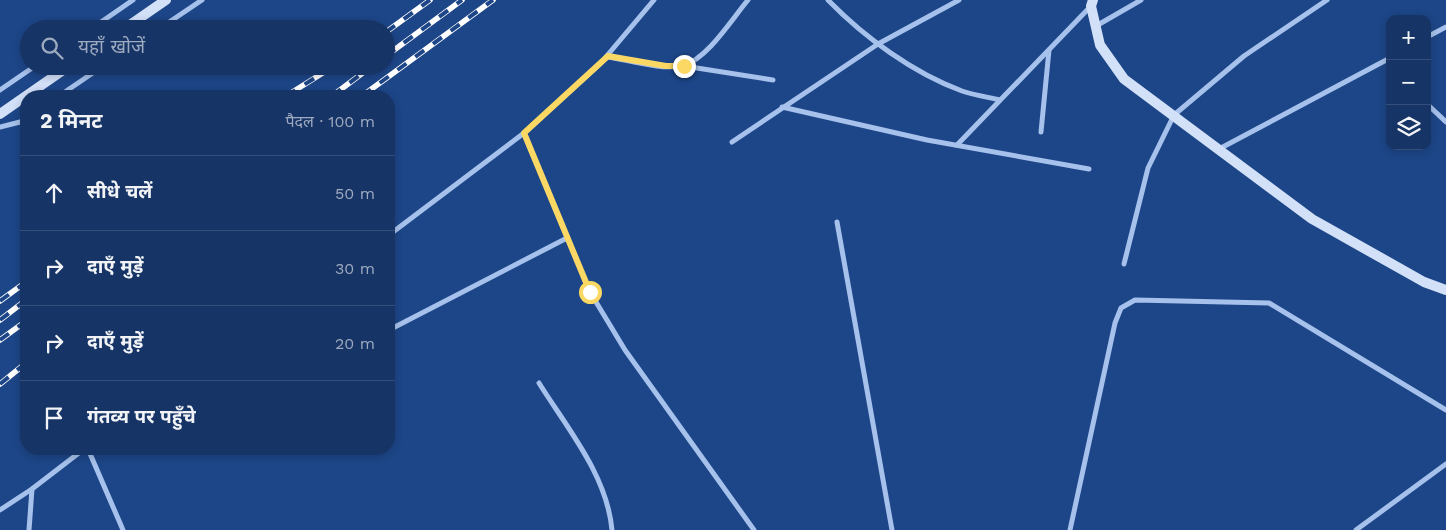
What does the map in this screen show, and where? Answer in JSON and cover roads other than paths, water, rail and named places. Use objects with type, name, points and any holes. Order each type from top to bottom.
[{"type":"main road","points":[[137,20],[166,0]]},
{"type":"main road","points":[[1092,3],[1100,45],[1124,79],[1312,219],[1424,282],[1446,290]]},
{"type":"main road","points":[[35,90],[56,75]]},
{"type":"main road","points":[[0,114],[20,100]]},
{"type":"street","points":[[103,20],[132,0]]},
{"type":"street","points":[[172,20],[202,0]]},
{"type":"street","points":[[395,231],[524,133],[608,56],[654,0]]},
{"type":"street","points":[[684,66],[701,57],[748,0]]},
{"type":"street","points":[[828,0],[878,44],[927,74],[962,91],[1000,100]]},
{"type":"street","points":[[732,142],[878,44],[958,0]]},
{"type":"street","points":[[1095,26],[1141,0]]},
{"type":"street","points":[[1124,264],[1148,168],[1174,115],[1244,56],[1327,0]]},
{"type":"street","points":[[956,145],[1092,3]]},
{"type":"street","points":[[1431,35],[1446,27]]},
{"type":"street","points":[[1041,132],[1049,50]]},
{"type":"street","points":[[608,56],[666,66],[684,66],[773,80]]},
{"type":"street","points":[[1219,149],[1386,60]]},
{"type":"street","points":[[0,90],[22,75]]},
{"type":"street","points":[[68,90],[90,75]]},
{"type":"street","points":[[1428,105],[1446,122]]},
{"type":"street","points":[[782,107],[956,145],[1089,169]]},
{"type":"street","points":[[0,127],[20,120]]},
{"type":"street","points":[[524,133],[590,292],[625,350],[754,530]]},
{"type":"street","points":[[837,222],[892,530]]},
{"type":"street","points":[[395,327],[567,238]]},
{"type":"street","points":[[1070,530],[1115,323],[1121,308],[1135,300],[1270,303],[1446,410]]},
{"type":"street","points":[[539,384],[594,472],[605,495],[612,530]]},
{"type":"street","points":[[0,510],[32,489],[76,455]]},
{"type":"street","points":[[91,455],[123,530]]},
{"type":"street","points":[[1356,530],[1446,464]]},
{"type":"street","points":[[29,530],[32,489]]},
{"type":"railway","points":[[395,25],[430,0]]},
{"type":"railway","points":[[395,49],[462,0]]},
{"type":"railway","points":[[395,72],[493,0]]},
{"type":"railway","points":[[296,90],[320,75]]},
{"type":"railway","points":[[340,90],[360,75]]},
{"type":"railway","points":[[370,90],[391,75]]},
{"type":"railway","points":[[0,301],[20,286]]},
{"type":"railway","points":[[0,320],[20,305]]},
{"type":"railway","points":[[0,340],[20,325]]},
{"type":"railway","points":[[0,384],[20,368]]}]
